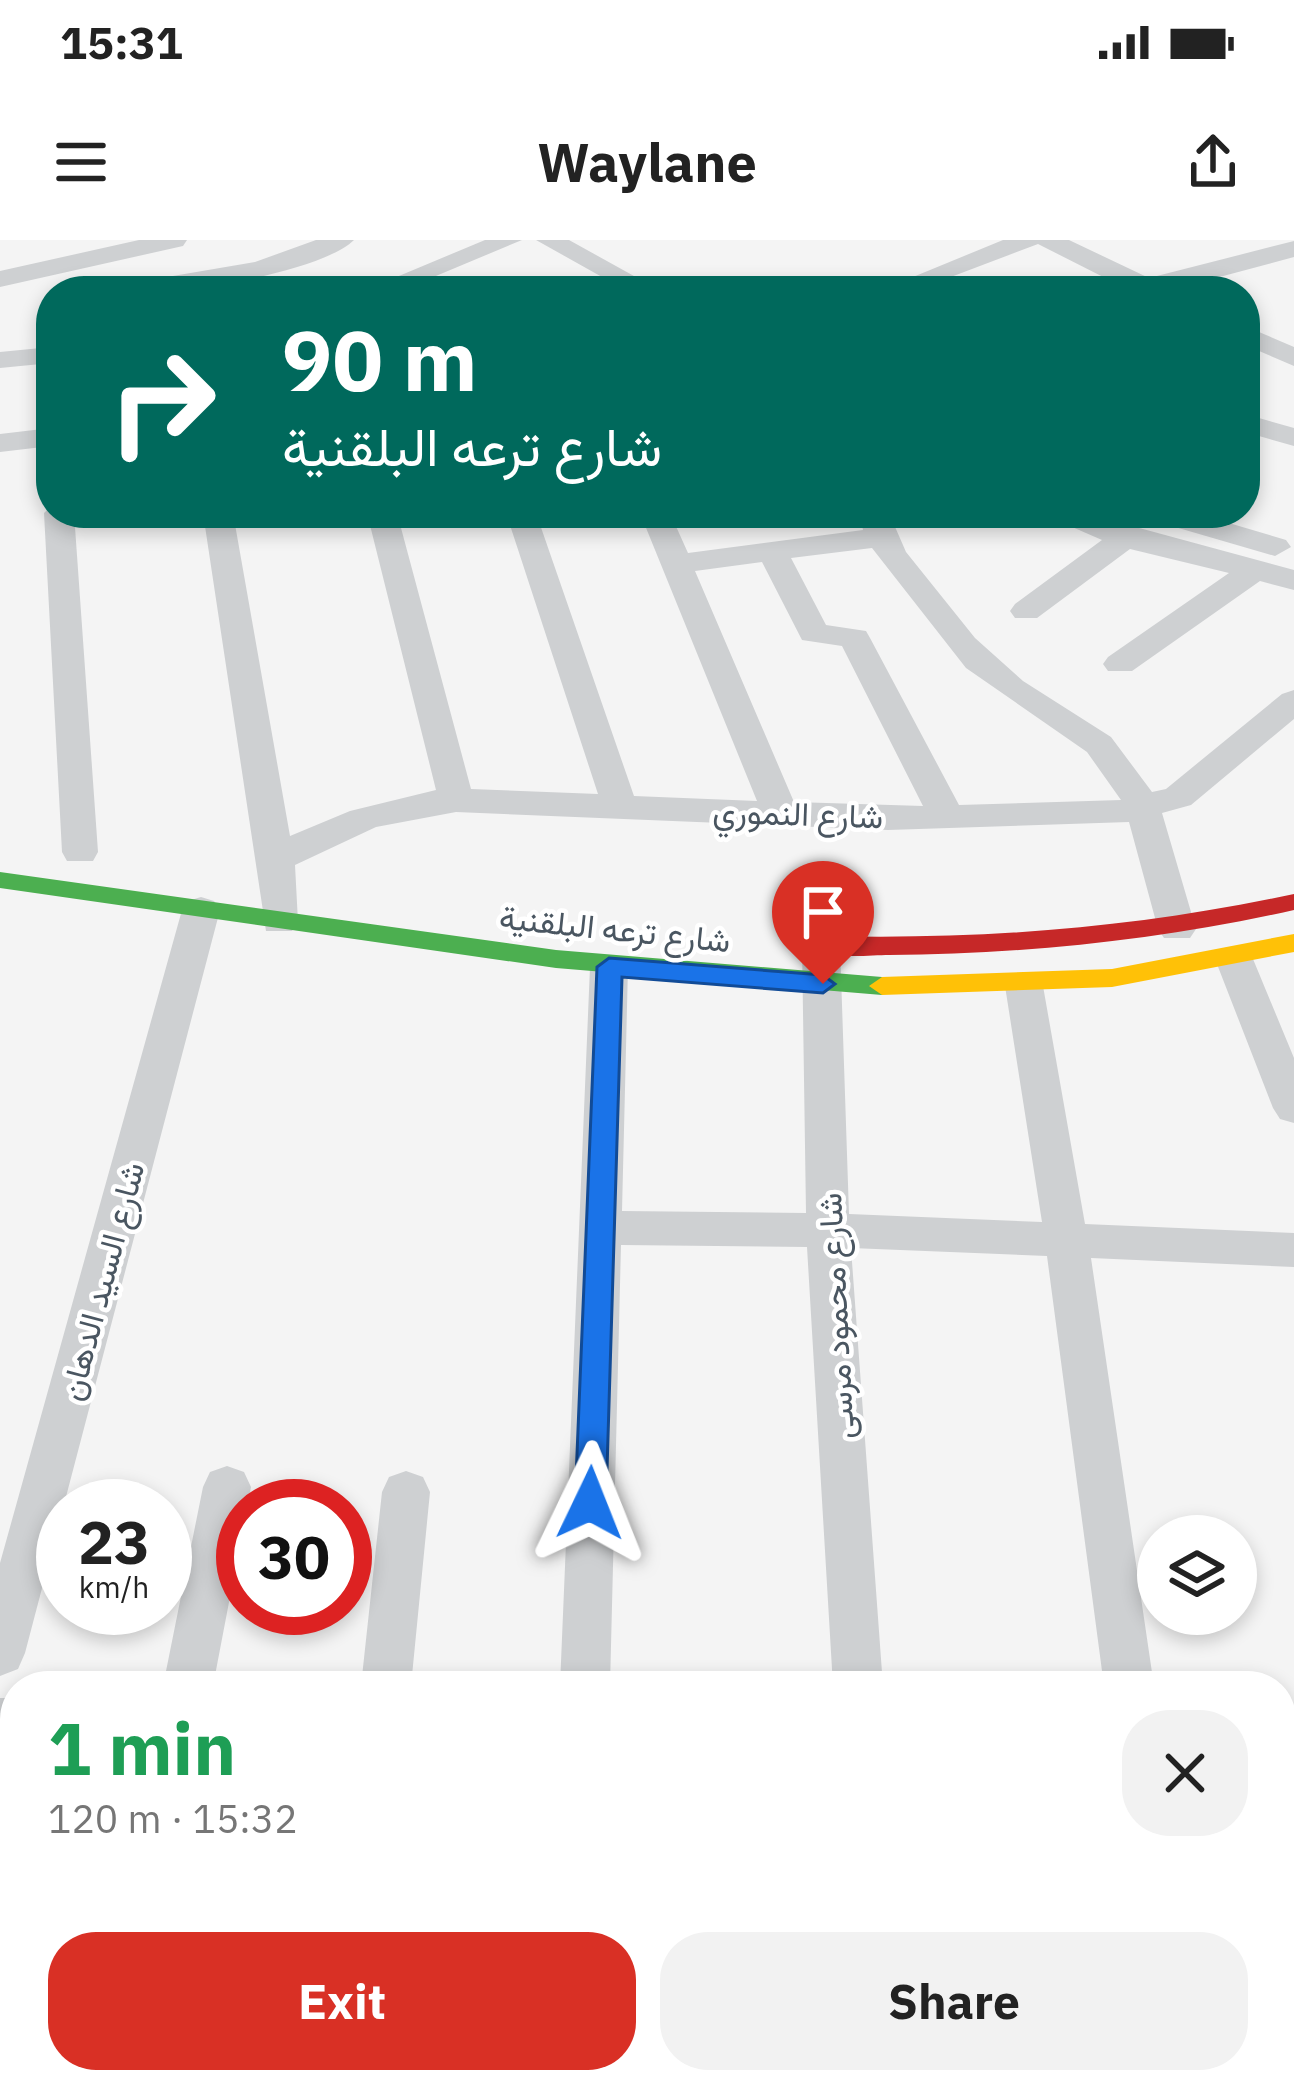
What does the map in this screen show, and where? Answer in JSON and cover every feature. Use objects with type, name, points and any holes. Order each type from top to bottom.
[{"type":"street","points":[[0,279],[174,240]]},
{"type":"street","points":[[216,276],[260,268],[341,240]]},
{"type":"street","points":[[418,276],[507,244],[554,241],[620,276]]},
{"type":"street","points":[[929,276],[1047,241],[1116,276]]},
{"type":"street","points":[[507,244],[565,276]]},
{"type":"street","points":[[1195,276],[1294,249]]},
{"type":"street","points":[[1260,329],[1294,319]]},
{"type":"street","points":[[1260,341],[1294,358]]},
{"type":"street","points":[[0,360],[36,356]]},
{"type":"street","points":[[1260,427],[1294,437]]},
{"type":"street","points":[[0,443],[36,439]]},
{"type":"street","points":[[60,528],[80,853]]},
{"type":"street","points":[[220,528],[277,877],[279,922]]},
{"type":"street","points":[[386,528],[457,800]]},
{"type":"street","points":[[525,528],[620,806]]},
{"type":"street","points":[[662,528],[780,812]]},
{"type":"street","points":[[774,528],[811,630],[854,638],[859,678],[897,723],[947,817]]},
{"type":"street","points":[[678,564],[781,550],[866,528]]},
{"type":"street","points":[[880,528],[972,658],[1094,739],[1132,784],[1177,929]]},
{"type":"street","points":[[1097,528],[1294,580]]},
{"type":"street","points":[[1213,528],[1294,552]]},
{"type":"street","points":[[1026,611],[1125,538]]},
{"type":"street","points":[[1120,664],[1255,570]]},
{"type":"street","name":"شارع النموري","points":[[277,877],[347,821],[382,810],[457,800],[947,817],[1078,817],[1142,810],[1206,779],[1294,701]]},
{"type":"street","points":[[856,728],[897,723]]},
{"type":"street","name":"شارع ترعه البلقنية","points":[[0,880],[609,967],[1010,946],[1177,929],[1294,902]]},
{"type":"street","points":[[424,943],[430,904]]},
{"type":"street","name":"شارع السيد الدهان","points":[[0,1653],[201,910]]},
{"type":"street","name":"شارع ترعه البلقنية","points":[[814,957],[914,990],[1130,977],[1294,943]]},
{"type":"street","name":"شارع محمود مرسى","points":[[814,957],[857,1671]]},
{"type":"street","points":[[1234,958],[1294,1108]]},
{"type":"street","points":[[585,1671],[609,967]]},
{"type":"street","points":[[1024,986],[1067,1242],[1127,1671]]},
{"type":"street","points":[[598,1228],[828,1230],[1294,1250]]},
{"type":"street","points":[[388,1671],[406,1492]]},
{"type":"street","points":[[191,1671],[216,1543]]},
{"type":"traffic: fast","points":[[0,880],[556,959],[882,986]]},
{"type":"traffic: slow","points":[[882,986],[1112,978],[1294,943]]},
{"type":"traffic: jam","points":[[822,945],[1060,940],[1177,925],[1294,902]]},
{"type":"route","points":[[590,1503],[609,967],[823,984]]}]
